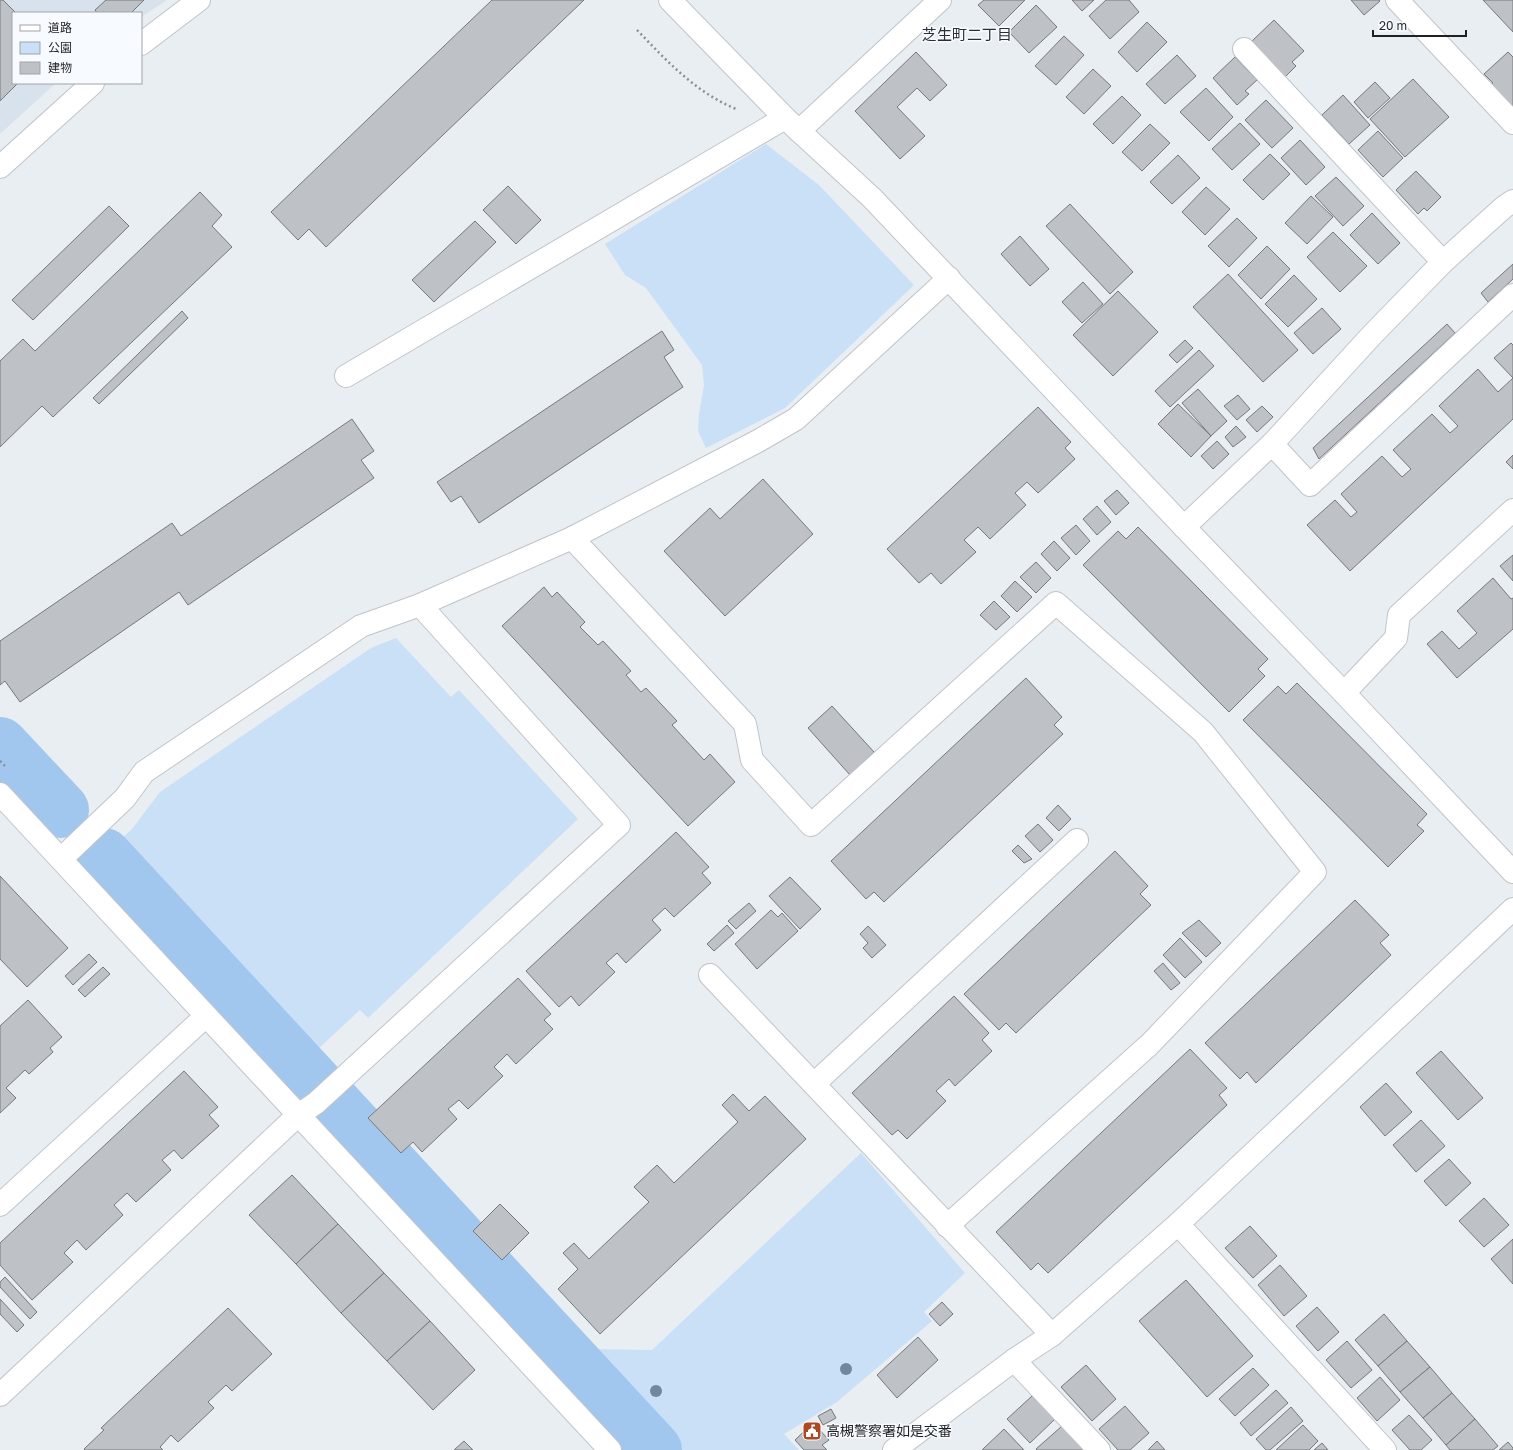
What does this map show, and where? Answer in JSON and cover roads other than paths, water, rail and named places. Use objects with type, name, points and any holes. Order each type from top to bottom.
[{"type":"street","points":[[142,43],[199,0]]},
{"type":"street","points":[[670,0],[792,125],[872,198],[1513,872]]},
{"type":"street","points":[[346,376],[792,125],[940,0]]},
{"type":"street","points":[[1398,0],[1513,122]]},
{"type":"street","points":[[1244,49],[1443,262]]},
{"type":"street","points":[[0,167],[92,84]]},
{"type":"street","points":[[1184,527],[1272,444],[1372,335],[1443,262],[1504,207],[1513,201]]},
{"type":"street","points":[[61,859],[125,798],[144,772],[361,626],[420,605],[572,538],[758,441],[796,419],[949,278]]},
{"type":"street","points":[[1272,444],[1310,485],[1509,306]]},
{"type":"street","points":[[1344,693],[1396,638],[1399,615],[1513,510]]},
{"type":"street","points":[[572,538],[745,724],[752,760],[810,825],[1056,603],[1203,732],[1316,872],[1150,1044],[947,1226]]},
{"type":"street","points":[[0,1395],[298,1116],[337,1083],[619,825],[420,605]]},
{"type":"street","points":[[0,794],[610,1450]]},
{"type":"street","points":[[814,1084],[1077,840]]},
{"type":"street","points":[[897,1449],[1014,1360],[1052,1335],[1178,1224],[1513,909]]},
{"type":"street","points":[[710,975],[1052,1335]]},
{"type":"street","points":[[0,1205],[206,1016]]},
{"type":"street","points":[[1178,1224],[1384,1450]]},
{"type":"street","points":[[1014,1360],[1099,1450]]},
{"type":"waterway","points":[[0,745],[61,810]]},
{"type":"waterway","points":[[104,856],[654,1450]]},
{"type":"place","name":"高槻警察署如是交番","points":[[812,1431]]},
{"type":"district","name":"芝生町二丁目","points":[[967,35]]}]
